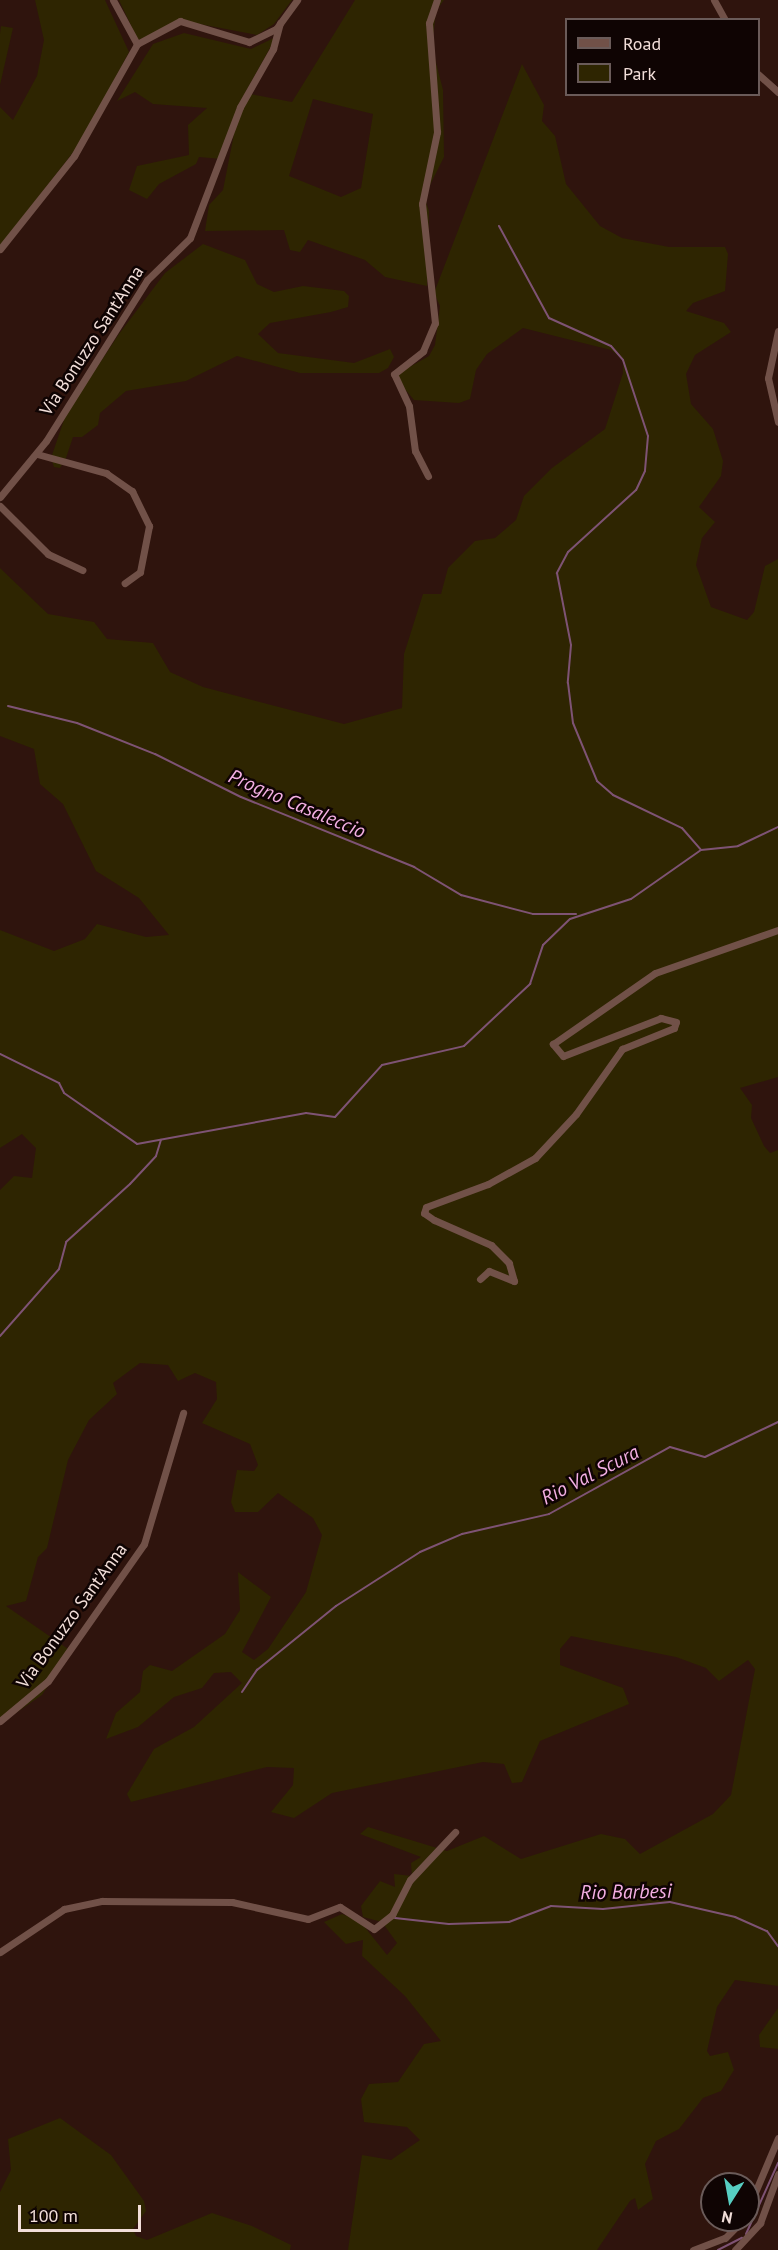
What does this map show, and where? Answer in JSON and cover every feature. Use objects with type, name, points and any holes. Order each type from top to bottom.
[{"type":"street","points":[[0,249],[74,156],[136,44],[113,0]]},
{"type":"street","name":"Via Bonuzzo Sant'Anna","points":[[136,44],[180,21],[249,42],[280,22],[297,0]]},
{"type":"street","points":[[428,476],[415,451],[409,406],[394,374],[423,351],[435,323],[422,204],[438,116],[429,23],[437,0]]},
{"type":"street","points":[[714,0],[724,18]]},
{"type":"street","name":"Via Bonuzzo Sant'Anna","points":[[0,497],[37,454],[147,280],[199,222],[240,107],[273,49],[280,22]]},
{"type":"street","points":[[760,75],[778,92]]},
{"type":"street","points":[[778,331],[768,371],[778,422]]},
{"type":"street","points":[[37,454],[106,473],[132,491],[149,526],[140,572],[125,583]]},
{"type":"street","points":[[0,506],[48,554],[82,570]]},
{"type":"street","points":[[480,1279],[489,1271],[514,1281],[509,1263],[492,1245],[434,1220],[424,1213],[426,1207],[488,1184],[535,1158],[576,1114],[622,1049],[674,1028],[676,1022],[661,1018],[562,1056],[553,1044],[655,974],[778,930]]},
{"type":"street","name":"Via Bonuzzo Sant'Anna","points":[[0,1721],[48,1681],[144,1544],[183,1413]]},
{"type":"street","points":[[0,1952],[64,1909],[102,1901],[232,1902],[308,1919],[340,1907],[374,1929],[392,1915],[410,1880],[455,1832]]},
{"type":"street","points":[[760,2181],[778,2138]]},
{"type":"street","points":[[735,2250],[760,2223],[778,2174]]},
{"type":"street","points":[[693,2250],[725,2238],[731,2232]]},
{"type":"green space","points":[[35,0],[105,0],[129,52],[81,142],[0,246],[0,107],[13,120],[37,76],[44,40]]},
{"type":"green space","points":[[119,0],[292,0],[274,24],[257,35],[184,21],[138,40]]},
{"type":"green space","points":[[355,0],[444,0],[436,11],[432,47],[443,90],[444,157],[424,197],[429,211],[427,286],[385,277],[365,260],[308,240],[300,252],[290,250],[284,230],[205,231],[209,205],[223,190],[234,134],[222,159],[199,157],[196,164],[159,184],[147,199],[129,190],[137,166],[189,155],[188,125],[207,108],[153,104],[135,92],[117,101],[153,44],[184,33],[251,49],[276,37],[245,93],[292,102]],"holes":[[[313,99],[373,114],[361,188],[341,197],[289,176]]]},
{"type":"green space","points":[[1,26],[13,28],[0,85],[0,34]]},
{"type":"green space","points":[[522,64],[544,105],[542,121],[555,136],[566,184],[600,226],[622,238],[669,247],[725,247],[728,254],[725,291],[693,303],[686,311],[724,323],[731,332],[695,355],[686,374],[691,404],[713,429],[723,461],[721,476],[699,507],[715,522],[702,538],[696,565],[711,607],[747,620],[754,612],[765,566],[778,559],[778,1077],[740,1088],[752,1105],[751,1118],[764,1146],[770,1153],[778,1150],[778,1986],[735,1980],[717,2007],[707,2051],[710,2056],[728,2052],[734,2070],[721,2091],[703,2098],[679,2129],[656,2141],[645,2164],[653,2199],[638,2210],[635,2198],[630,2201],[597,2250],[348,2250],[362,2155],[391,2160],[420,2140],[407,2127],[364,2122],[361,2099],[369,2084],[398,2082],[424,2044],[441,2041],[405,1996],[362,1956],[363,1940],[346,1944],[324,1922],[342,1914],[360,1921],[387,1955],[397,1943],[382,1922],[363,1917],[361,1906],[380,1881],[395,1887],[394,1874],[412,1876],[411,1863],[421,1857],[360,1834],[368,1827],[447,1851],[484,1836],[521,1859],[601,1834],[625,1839],[640,1854],[713,1814],[731,1795],[755,1669],[748,1660],[719,1681],[706,1668],[676,1657],[571,1636],[560,1649],[560,1665],[623,1688],[629,1704],[540,1741],[522,1782],[512,1783],[504,1764],[483,1762],[332,1793],[294,1818],[271,1812],[293,1785],[294,1768],[267,1767],[131,1802],[127,1794],[154,1749],[194,1727],[242,1683],[231,1672],[214,1673],[202,1688],[174,1697],[138,1727],[106,1739],[116,1713],[140,1692],[143,1671],[150,1665],[172,1671],[225,1634],[240,1610],[238,1572],[271,1597],[242,1652],[254,1660],[268,1649],[306,1592],[322,1535],[313,1518],[278,1493],[258,1512],[235,1512],[231,1502],[237,1470],[254,1471],[258,1465],[250,1444],[202,1423],[217,1399],[216,1382],[195,1373],[178,1381],[168,1365],[140,1363],[113,1383],[117,1394],[89,1420],[68,1460],[47,1548],[38,1557],[26,1601],[6,1606],[71,1651],[42,1695],[0,1724],[0,1190],[14,1176],[32,1178],[36,1148],[22,1134],[0,1148],[0,930],[54,951],[85,939],[97,924],[146,937],[169,935],[139,898],[96,871],[63,804],[40,784],[34,749],[0,736],[0,568],[48,614],[94,622],[107,639],[153,643],[170,672],[203,687],[344,724],[402,708],[404,654],[423,594],[441,594],[448,568],[475,541],[495,538],[516,520],[524,496],[552,468],[605,429],[623,373],[623,360],[611,350],[523,328],[487,354],[476,370],[470,399],[459,403],[414,400],[398,381],[399,373],[429,356],[435,345],[440,306],[434,293]]},
{"type":"green space","points":[[203,244],[245,260],[257,284],[274,292],[303,286],[344,291],[349,296],[348,307],[270,323],[258,334],[278,353],[354,363],[390,349],[394,357],[388,368],[379,373],[300,373],[237,356],[186,381],[126,391],[100,413],[98,425],[82,437],[73,437],[60,468],[54,467],[51,458],[66,414],[119,334],[165,273]]},
{"type":"green space","points":[[778,2008],[778,2049],[760,2047],[759,2035]]},
{"type":"green space","points":[[60,2118],[111,2155],[144,2201],[146,2211],[133,2229],[136,2236],[147,2240],[212,2213],[252,2226],[291,2245],[290,2250],[0,2250],[0,2192],[11,2170],[8,2139]]},
{"type":"waterway","points":[[499,226],[549,318],[611,346],[623,360],[648,436],[645,471],[636,490],[568,552],[557,573],[571,645],[568,683],[573,723],[597,781],[613,795],[682,828],[701,850]]},
{"type":"waterway","name":"Progno Casaleccio","points":[[8,706],[77,723],[155,754],[241,797],[414,867],[461,895],[533,914],[576,914]]},
{"type":"waterway","points":[[0,1054],[59,1083],[64,1093],[137,1144],[306,1113],[335,1117],[382,1065],[464,1046],[530,984],[543,945],[570,919],[631,899],[701,850],[738,846],[778,827]]},
{"type":"waterway","points":[[0,1336],[59,1269],[66,1242],[130,1184],[156,1156],[161,1140]]},
{"type":"waterway","name":"Rio Val Scura","points":[[242,1692],[257,1670],[336,1606],[420,1552],[462,1534],[549,1514],[670,1447],[705,1457],[778,1422]]},
{"type":"waterway","name":"Rio Barbesi","points":[[395,1918],[449,1924],[509,1922],[551,1906],[603,1909],[670,1902],[735,1917],[767,1931],[778,1946]]},
{"type":"waterway","points":[[746,2234],[778,2163]]},
{"type":"waterway","points":[[718,2250],[742,2238]]}]
